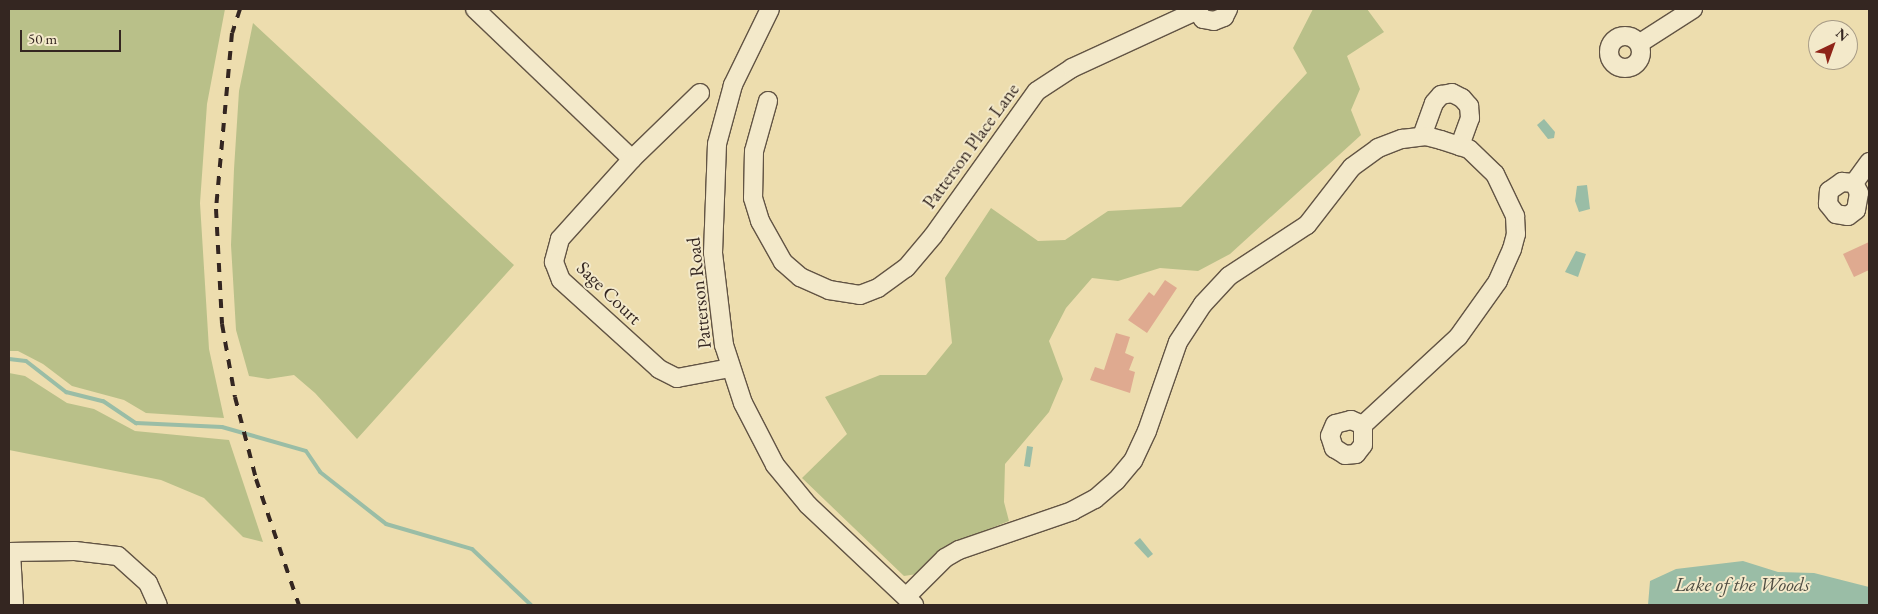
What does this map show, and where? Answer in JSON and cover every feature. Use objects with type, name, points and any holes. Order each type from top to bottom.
[{"type":"street","points":[[475,9],[632,159]]},
{"type":"street","name":"Patterson Road","points":[[770,9],[733,85],[717,144],[713,253],[719,315],[730,368],[755,430],[791,487],[910,601]]},
{"type":"street","name":"Patterson Place Lane","points":[[768,101],[754,151],[753,198],[770,242],[783,262],[800,277],[820,286],[860,295],[878,288],[906,268],[933,236],[1037,91],[1072,68],[1196,10],[1203,19],[1214,21],[1224,17],[1228,9]]},
{"type":"street","points":[[1640,43],[1693,9]]},
{"type":"street","points":[[1422,136],[1434,103],[1441,95],[1452,92],[1462,98],[1469,106],[1470,118],[1460,146]]},
{"type":"street","name":"Sage Court","points":[[700,93],[632,159],[560,239],[554,262],[561,280],[659,369],[677,378],[730,368]]},
{"type":"street","points":[[910,601],[940,562],[960,550],[1072,511],[1095,499],[1116,481],[1133,461],[1178,342],[1203,304],[1229,276],[1307,225],[1352,167],[1378,148],[1402,138],[1422,136],[1469,149],[1495,174],[1503,188],[1515,220],[1516,234],[1510,256],[1498,281],[1458,337],[1363,425]]},
{"type":"street","points":[[1854,183],[1869,162]]},
{"type":"street","points":[[14,605],[10,552],[75,551],[118,556],[148,583],[158,605]]},
{"type":"shaded area","points":[[9,9],[225,9],[207,104],[200,203],[209,349],[224,418],[146,413],[124,400],[72,386],[43,364],[18,351],[9,351]]},
{"type":"shaded area","points":[[1313,9],[1367,9],[1384,32],[1347,56],[1360,89],[1351,110],[1361,135],[1230,254],[1198,271],[1160,268],[1118,281],[1092,278],[1066,308],[1049,341],[1063,379],[1049,412],[1005,464],[1004,502],[1009,521],[952,544],[917,574],[904,576],[802,478],[847,434],[825,397],[880,375],[926,375],[952,343],[945,278],[991,208],[1038,241],[1065,240],[1108,211],[1181,207],[1307,73],[1293,48]]},
{"type":"shaded area","points":[[253,23],[514,265],[357,439],[315,393],[294,375],[268,379],[249,376],[236,330],[231,245],[234,169],[239,91]]},
{"type":"shaded area","points":[[9,373],[25,376],[67,403],[94,409],[135,431],[229,440],[263,542],[243,537],[204,498],[161,480],[9,450]]},
{"type":"water","points":[[1544,119],[1555,132],[1554,138],[1548,139],[1537,125]]},
{"type":"water","points":[[1587,185],[1590,209],[1579,212],[1575,201],[1577,186]]},
{"type":"water","points":[[1576,251],[1586,254],[1578,277],[1565,272]]},
{"type":"water","points":[[1027,446],[1033,447],[1030,467],[1024,466]]},
{"type":"water","points":[[1140,538],[1153,554],[1148,558],[1134,543]]},
{"type":"water","name":"Lake of the Woods","points":[[1743,561],[1778,572],[1814,573],[1869,587],[1869,605],[1648,605],[1650,581],[1676,569]]},
{"type":"building","points":[[1869,242],[1869,270],[1854,277],[1843,254]]},
{"type":"building","points":[[1165,280],[1177,288],[1147,333],[1128,320],[1149,292],[1154,296]]},
{"type":"building","points":[[1116,333],[1130,337],[1125,353],[1134,357],[1129,370],[1135,372],[1130,393],[1090,380],[1095,367],[1104,370]]},
{"type":"waterway","points":[[9,359],[26,361],[66,392],[103,401],[136,423],[222,427],[306,451],[320,472],[386,524],[472,549],[531,605]]},
{"type":"railway","points":[[240,9],[232,33],[216,209],[222,324],[235,397],[256,479],[299,605]]}]
